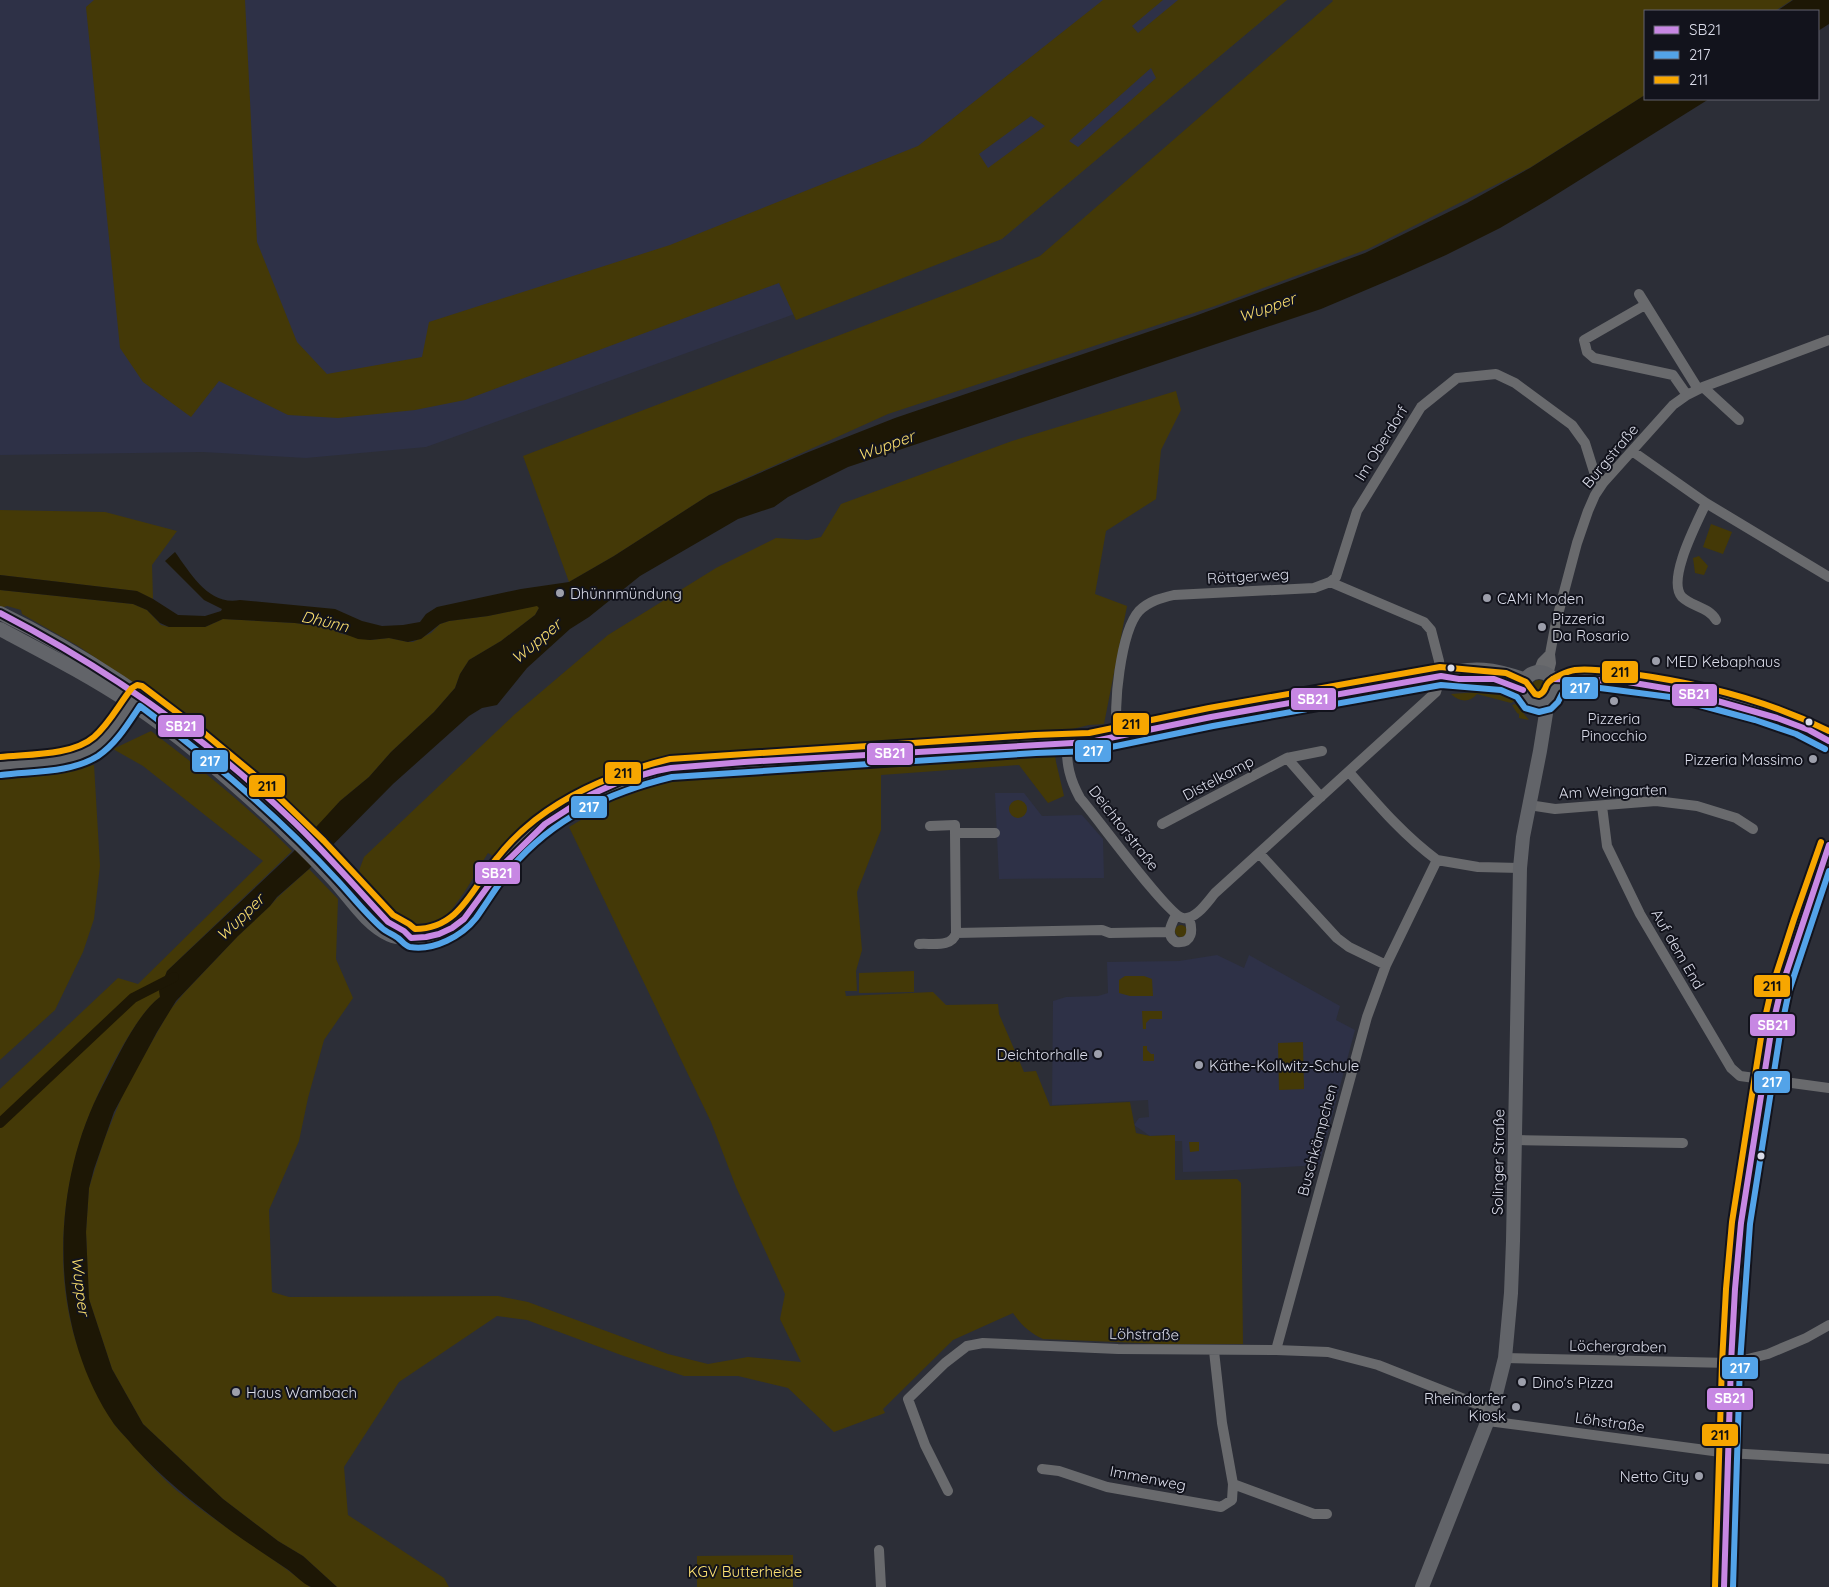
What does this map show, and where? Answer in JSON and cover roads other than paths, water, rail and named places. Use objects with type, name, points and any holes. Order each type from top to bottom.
[{"type":"main road","points":[[0,613],[69,650],[135,699],[220,756],[362,904],[404,931],[411,938],[436,936],[456,927],[505,863],[523,844],[545,824],[574,804],[621,781],[671,768],[1090,742],[1118,735],[1441,676],[1458,670],[1491,670],[1524,685]]},
{"type":"main road","points":[[0,629],[135,699]]},
{"type":"main road","points":[[1549,683],[1532,674],[1524,685],[1527,698],[1534,703],[1543,703],[1549,683],[1562,677],[1575,680],[1632,682],[1672,688],[1778,718],[1829,741]]},
{"type":"main road","name":"Solinger Straße","points":[[1422,1587],[1490,1415],[1504,1358],[1510,1293],[1516,1140],[1520,868],[1543,724],[1547,713],[1549,683]]},
{"type":"main road","points":[[0,766],[67,758],[88,752],[105,738],[135,699]]},
{"type":"main road","name":"Solinger Straße","points":[[1534,703],[1543,724]]},
{"type":"street","points":[[1639,294],[1701,388],[1740,420]]},
{"type":"street","points":[[1645,305],[1584,340],[1586,352],[1594,358],[1672,376],[1687,395]]},
{"type":"street","name":"Burgstraße","points":[[1549,683],[1550,654],[1561,601],[1577,542],[1588,511],[1603,483],[1674,405],[1687,395],[1829,340]]},
{"type":"street","name":"Im Oberdorf","points":[[1330,582],[1336,577],[1357,510],[1406,430],[1421,407],[1457,378],[1496,374],[1515,383],[1572,425],[1585,443],[1596,478],[1603,483]]},
{"type":"street","points":[[1632,451],[1706,503],[1829,577]]},
{"type":"street","points":[[1706,503],[1684,551],[1677,580],[1678,589],[1682,597],[1713,614],[1716,620]]},
{"type":"street","points":[[1183,917],[1192,933],[1186,941],[1174,941],[1170,932],[1171,925],[1183,917],[1195,915],[1216,893],[1436,692],[1441,676],[1433,635],[1424,622],[1330,582]]},
{"type":"street","name":"Röttgerweg","points":[[1118,735],[1115,722],[1124,646],[1133,619],[1140,610],[1160,598],[1174,595],[1314,588],[1330,582]]},
{"type":"street","name":"Deichtorstraße","points":[[1067,744],[1068,768],[1080,798],[1132,865],[1183,917]]},
{"type":"street","name":"Distelkamp","points":[[1162,824],[1287,758],[1322,751]]},
{"type":"street","points":[[1287,758],[1321,797]]},
{"type":"street","points":[[1349,772],[1400,830],[1437,860],[1478,868],[1520,868]]},
{"type":"street","name":"Am Weingarten","points":[[1529,805],[1555,809],[1656,802],[1697,806],[1736,818],[1753,829]]},
{"type":"street","name":"Auf dem End","points":[[1602,806],[1608,846],[1640,914],[1731,1068],[1740,1076],[1829,1088]]},
{"type":"street","points":[[919,944],[949,943],[955,938],[956,933],[955,825],[930,826]]},
{"type":"street","points":[[955,833],[995,833]]},
{"type":"street","points":[[1728,1587],[1724,1587],[1731,1363],[1741,1223],[1763,1078],[1781,989],[1829,845]]},
{"type":"street","points":[[1260,853],[1337,938],[1349,948],[1386,965]]},
{"type":"street","name":"Buschkämpchen","points":[[1276,1350],[1367,1017],[1386,965],[1437,860]]},
{"type":"street","points":[[956,933],[1102,930],[1110,933],[1170,932]]},
{"type":"street","points":[[1516,1140],[1683,1143]]},
{"type":"street","name":"Löchergraben","points":[[1504,1358],[1731,1363],[1768,1354],[1806,1338],[1829,1325]]},
{"type":"street","name":"Löhstraße","points":[[948,1492],[925,1445],[908,1399],[967,1346],[983,1343],[1118,1349],[1328,1352],[1378,1365],[1490,1415],[1728,1453],[1829,1459]]},
{"type":"street","points":[[1214,1350],[1222,1423],[1233,1484],[1314,1514],[1326,1514]]},
{"type":"street","name":"Immenweg","points":[[1042,1469],[1059,1471],[1107,1487],[1220,1507],[1232,1500],[1233,1484]]},
{"type":"street","points":[[879,1550],[881,1587]]},
{"type":"water","points":[[1793,0],[1829,0],[1829,24],[1819,30],[1819,10],[1778,10]]},
{"type":"water","points":[[1644,96],[1644,100],[1707,100],[1500,228],[1399,276],[1321,309],[848,467],[788,497],[774,507],[738,519],[640,576],[589,617],[570,629],[527,668],[497,705],[482,708],[469,716],[393,784],[309,869],[277,897],[238,936],[176,1001],[114,1112],[89,1188],[86,1232],[89,1299],[112,1369],[143,1424],[223,1499],[278,1541],[303,1556],[337,1587],[308,1586],[287,1569],[231,1531],[169,1481],[119,1430],[92,1386],[77,1345],[67,1301],[64,1256],[65,1211],[73,1167],[85,1125],[103,1085],[135,1026],[151,1005],[160,997],[159,991],[167,971],[293,852],[340,801],[369,777],[391,752],[434,712],[455,688],[460,674],[469,660],[501,641],[535,615],[539,608],[537,606],[488,616],[449,621],[440,624],[421,639],[408,642],[389,638],[370,640],[358,639],[326,627],[295,623],[223,619],[205,627],[169,627],[160,623],[147,610],[133,604],[0,590],[0,575],[137,591],[178,615],[205,616],[221,611],[222,609],[204,600],[165,561],[175,552],[202,586],[219,598],[229,601],[240,600],[335,609],[362,621],[382,626],[420,622],[426,614],[437,607],[521,589],[569,582],[614,556],[709,495],[806,453],[895,418],[1195,316],[1365,253],[1467,203],[1530,168]]},
{"type":"waterway","points":[[0,1123],[133,998],[174,977]]},
{"type":"place","name":"Dhünnmündung","points":[[560,593]]},
{"type":"place","name":"CAMi Moden","points":[[1487,598]]},
{"type":"place","name":"Pizzeria Da Rosario","points":[[1542,627]]},
{"type":"place","name":"MED Kebaphaus","points":[[1656,661]]},
{"type":"place","name":"Pizzeria Pinocchio","points":[[1614,701]]},
{"type":"place","name":"Pizzeria Massimo","points":[[1813,759]]},
{"type":"place","name":"Deichtorhalle","points":[[1098,1054]]},
{"type":"place","name":"Käthe-Kollwitz-Schule","points":[[1199,1065]]},
{"type":"place","name":"Dino's Pizza","points":[[1522,1382]]},
{"type":"place","name":"Haus Wambach","points":[[236,1392]]},
{"type":"place","name":"Rheindorfer Kiosk","points":[[1516,1407]]},
{"type":"place","name":"Netto City","points":[[1699,1476]]},
{"type":"water label","name":"Wupper","points":[[1267,307]]},
{"type":"water label","name":"Wupper","points":[[886,445]]},
{"type":"water label","name":"Dhünn","points":[[325,621]]},
{"type":"water label","name":"Wupper","points":[[536,641]]},
{"type":"water label","name":"Wupper","points":[[240,917]]},
{"type":"water label","name":"Wupper","points":[[81,1286]]},
{"type":"park label","name":"KGV Butterheide","points":[[745,1571]]}]
